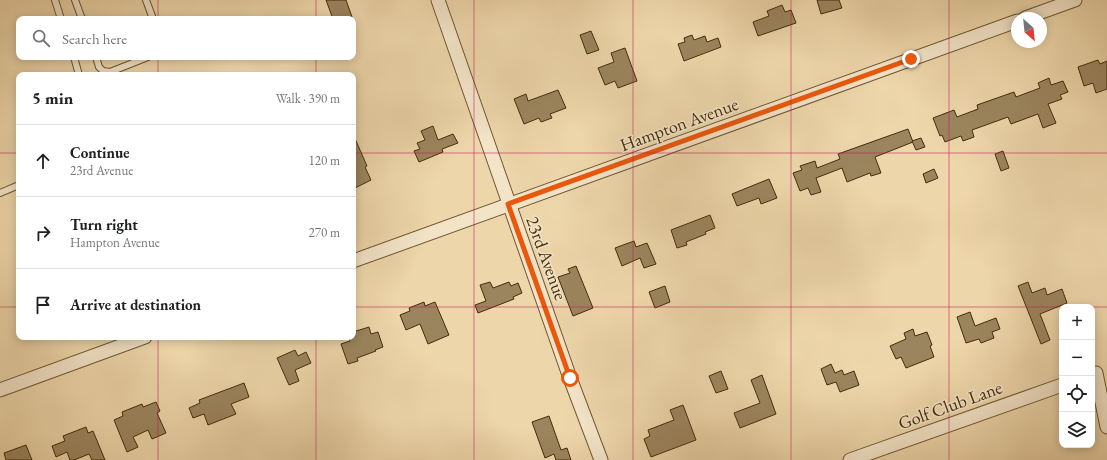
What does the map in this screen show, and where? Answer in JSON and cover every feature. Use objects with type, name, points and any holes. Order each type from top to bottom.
[{"type":"street","name":"23rd Avenue","points":[[438,0],[508,204],[601,460]]},
{"type":"street","points":[[1041,12],[1074,0]]},
{"type":"street","name":"Hampton Avenue","points":[[356,260],[1011,23]]},
{"type":"street","points":[[0,390],[137,340]]},
{"type":"street","points":[[1098,372],[1107,427]]},
{"type":"street","name":"Golf Club Lane","points":[[850,460],[1059,386]]},
{"type":"lane","points":[[55,0],[60,16]]},
{"type":"lane","points":[[75,0],[81,16]]},
{"type":"lane","points":[[146,0],[152,16]]},
{"type":"lane","points":[[75,60],[78,72]]},
{"type":"lane","points":[[97,60],[99,67],[103,71],[110,72],[140,60]]},
{"type":"lane","points":[[0,193],[16,186]]},
{"type":"building","points":[[326,0],[346,0],[352,16],[332,16]]},
{"type":"building","points":[[817,0],[839,0],[842,8],[821,14]]},
{"type":"building","points":[[782,5],[785,12],[791,10],[796,23],[758,36],[753,22],[769,16],[767,11]]},
{"type":"building","points":[[591,31],[599,50],[587,54],[580,35]]},
{"type":"building","points":[[692,35],[694,40],[705,36],[707,42],[718,38],[721,47],[684,61],[678,44],[685,42],[684,38]]},
{"type":"building","points":[[625,48],[637,81],[618,88],[615,81],[605,85],[598,68],[614,62],[611,53]]},
{"type":"building","points":[[1098,60],[1100,64],[1107,61],[1107,89],[1096,93],[1093,83],[1084,86],[1078,67]]},
{"type":"building","points":[[1049,78],[1051,85],[1063,81],[1068,92],[1060,95],[1062,99],[1048,104],[1056,123],[1043,128],[1038,114],[1011,124],[1008,117],[972,130],[974,137],[963,141],[961,136],[945,142],[942,135],[940,136],[933,118],[954,110],[957,117],[978,109],[977,105],[1014,92],[1016,97],[1040,88],[1038,83]]},
{"type":"building","points":[[558,90],[566,108],[550,114],[552,118],[541,122],[539,118],[524,124],[514,99],[526,94],[528,101]]},
{"type":"building","points":[[433,126],[438,140],[453,134],[458,143],[442,149],[443,152],[419,162],[414,151],[420,149],[417,143],[425,140],[421,131]]},
{"type":"building","points":[[908,129],[913,142],[875,157],[881,173],[871,176],[870,173],[847,182],[842,168],[816,178],[821,192],[811,195],[808,188],[800,191],[793,173],[802,170],[800,166],[815,161],[817,168],[840,159],[838,154]]},
{"type":"building","points":[[921,138],[925,147],[916,150],[912,141]]},
{"type":"building","points":[[356,141],[367,166],[365,167],[371,180],[356,188]]},
{"type":"building","points":[[1003,151],[1009,168],[1001,171],[995,154]]},
{"type":"building","points":[[934,169],[938,178],[926,183],[923,174]]},
{"type":"building","points":[[769,179],[777,198],[761,204],[759,198],[737,206],[732,194]]},
{"type":"building","points":[[710,215],[715,228],[705,232],[706,234],[686,242],[687,245],[677,248],[671,230]]},
{"type":"building","points":[[634,241],[636,247],[647,243],[656,264],[644,268],[640,258],[622,266],[615,248]]},
{"type":"building","points":[[576,266],[593,308],[573,316],[558,277],[570,273],[568,269]]},
{"type":"building","points":[[490,282],[493,288],[509,282],[511,286],[518,283],[522,293],[513,297],[514,299],[478,313],[475,305],[486,301],[480,285]]},
{"type":"building","points":[[1028,282],[1032,293],[1045,288],[1047,295],[1062,289],[1067,303],[1059,304],[1059,306],[1040,314],[1050,340],[1041,344],[1018,286]]},
{"type":"building","points":[[665,286],[670,302],[655,308],[649,292]]},
{"type":"building","points":[[424,302],[425,306],[435,302],[449,335],[428,344],[420,324],[406,330],[400,315],[410,311],[409,308]]},
{"type":"building","points":[[970,312],[975,326],[996,318],[1000,329],[992,332],[994,338],[981,343],[979,339],[966,343],[957,317]]},
{"type":"building","points":[[369,327],[371,334],[378,332],[383,347],[357,358],[358,361],[348,364],[341,344],[350,340],[356,340],[356,331]]},
{"type":"building","points":[[913,329],[915,336],[927,332],[932,345],[930,346],[934,357],[906,368],[901,357],[896,359],[890,346],[906,339],[904,333]]},
{"type":"building","points":[[295,350],[298,356],[306,352],[311,363],[295,370],[299,381],[289,385],[277,358]]},
{"type":"building","points":[[831,364],[835,373],[842,370],[844,375],[854,371],[859,385],[840,392],[836,382],[827,385],[821,369]]},
{"type":"building","points":[[721,371],[728,389],[716,393],[709,376]]},
{"type":"building","points":[[762,375],[776,414],[740,428],[734,413],[760,403],[751,380]]},
{"type":"building","points":[[244,383],[249,397],[231,404],[236,414],[208,425],[204,414],[193,418],[189,408],[200,403],[199,400]]},
{"type":"building","points":[[156,402],[160,411],[157,413],[166,433],[152,439],[148,430],[133,437],[138,447],[127,452],[114,420],[123,416],[122,412],[142,404],[143,407]]},
{"type":"building","points":[[683,405],[696,440],[651,457],[644,439],[650,436],[648,430],[674,420],[670,410]]},
{"type":"building","points":[[549,416],[561,450],[567,448],[571,460],[556,460],[554,454],[545,458],[532,422]]},
{"type":"building","points":[[86,427],[88,433],[93,431],[105,460],[92,460],[89,454],[74,460],[70,460],[67,452],[56,457],[52,446],[65,441],[63,436]]},
{"type":"building","points":[[26,445],[32,460],[6,460],[4,453]]},
{"type":"route","points":[[570,378],[508,204],[684,142],[699,135],[911,59]]}]
